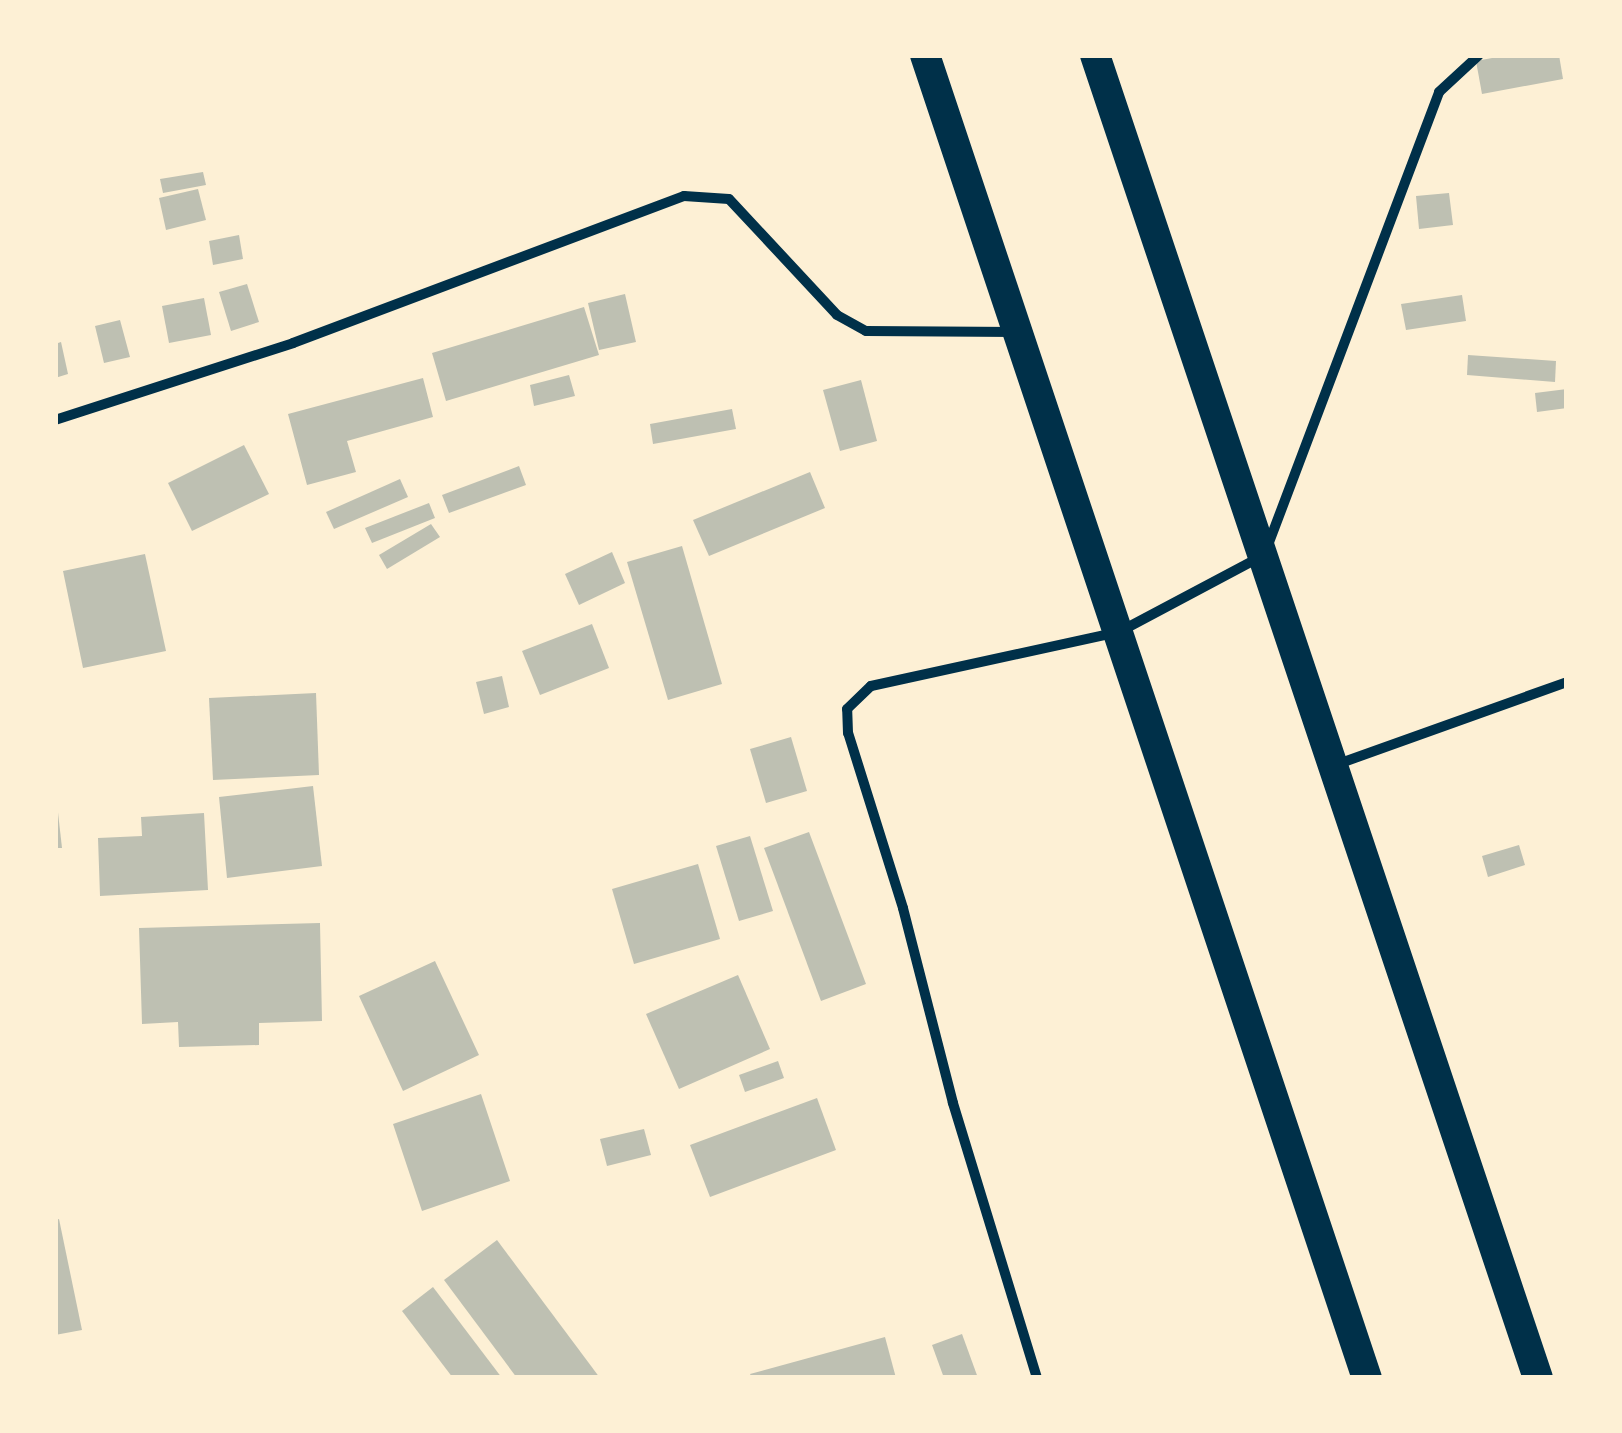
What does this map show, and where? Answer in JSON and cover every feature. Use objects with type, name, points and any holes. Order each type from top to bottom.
[{"type":"highway","points":[[925,55],[1367,1378]]},
{"type":"highway","points":[[1096,55],[1538,1378]]},
{"type":"street","points":[[1037,1378],[952,1103],[904,908],[848,732],[848,709],[870,686],[1119,632],[1264,555],[1439,92],[1479,55]]},
{"type":"street","points":[[55,420],[293,344],[684,196],[729,199],[838,315],[866,331],[1016,332]]},
{"type":"street","points":[[1334,766],[1567,682]]},
{"type":"building","points":[[1508,55],[1559,55],[1563,79],[1482,94],[1476,61]]},
{"type":"building","points":[[203,172],[206,185],[163,193],[160,179]]},
{"type":"building","points":[[198,189],[206,220],[166,230],[159,198]]},
{"type":"building","points":[[1449,193],[1453,225],[1419,229],[1416,196]]},
{"type":"building","points":[[239,235],[243,259],[213,265],[209,241]]},
{"type":"building","points":[[247,284],[259,322],[231,331],[219,292]]},
{"type":"building","points":[[625,294],[636,342],[599,350],[588,303]]},
{"type":"building","points":[[1462,295],[1466,321],[1406,330],[1401,304]]},
{"type":"building","points":[[204,298],[211,335],[169,343],[162,306]]},
{"type":"building","points":[[584,307],[599,355],[446,401],[432,353]]},
{"type":"building","points":[[120,320],[130,357],[104,363],[95,326]]},
{"type":"building","points":[[61,342],[68,374],[55,378],[55,344]]},
{"type":"building","points":[[1468,355],[1556,361],[1555,382],[1467,375]]},
{"type":"building","points":[[569,375],[575,396],[534,406],[530,385]]},
{"type":"building","points":[[423,378],[433,417],[347,441],[356,472],[307,485],[288,414]]},
{"type":"building","points":[[861,380],[877,441],[840,451],[823,390]]},
{"type":"building","points":[[1567,389],[1567,408],[1537,412],[1535,393]]},
{"type":"building","points":[[732,409],[736,429],[653,444],[650,424]]},
{"type":"building","points":[[244,445],[269,494],[192,531],[168,483]]},
{"type":"building","points":[[519,466],[526,485],[449,513],[442,495]]},
{"type":"building","points":[[810,472],[825,508],[709,556],[693,520]]},
{"type":"building","points":[[400,479],[408,497],[334,529],[326,512]]},
{"type":"building","points":[[429,503],[435,518],[372,543],[365,528]]},
{"type":"building","points":[[431,524],[440,537],[387,569],[379,555]]},
{"type":"building","points":[[682,546],[722,684],[668,700],[627,562]]},
{"type":"building","points":[[612,552],[625,583],[579,605],[565,574]]},
{"type":"building","points":[[145,554],[166,651],[83,668],[63,571]]},
{"type":"building","points":[[592,624],[609,668],[540,695],[522,651]]},
{"type":"building","points":[[502,676],[509,707],[484,714],[476,682]]},
{"type":"building","points":[[316,693],[319,775],[213,780],[209,698]]},
{"type":"building","points":[[791,737],[807,791],[766,803],[750,749]]},
{"type":"building","points":[[55,786],[62,848],[55,848]]},
{"type":"building","points":[[313,786],[322,866],[227,878],[219,797]]},
{"type":"building","points":[[204,813],[208,890],[100,896],[98,838],[142,836],[141,817]]},
{"type":"building","points":[[809,832],[866,984],[821,1001],[764,848]]},
{"type":"building","points":[[750,836],[773,911],[739,921],[716,846]]},
{"type":"building","points":[[1519,845],[1525,865],[1488,877],[1482,856]]},
{"type":"building","points":[[698,864],[720,939],[634,964],[612,889]]},
{"type":"building","points":[[320,923],[322,1021],[259,1023],[259,1045],[179,1047],[178,1022],[142,1024],[139,928]]},
{"type":"building","points":[[435,961],[479,1055],[403,1091],[359,996]]},
{"type":"building","points":[[738,975],[770,1049],[679,1089],[646,1014]]},
{"type":"building","points":[[778,1061],[784,1078],[745,1092],[739,1075]]},
{"type":"building","points":[[481,1094],[510,1181],[422,1211],[393,1124]]},
{"type":"building","points":[[817,1098],[836,1150],[710,1197],[690,1145]]},
{"type":"building","points":[[644,1129],[651,1155],[607,1166],[600,1139]]},
{"type":"building","points":[[59,1219],[82,1330],[55,1335],[55,1220]]},
{"type":"building","points":[[497,1240],[600,1378],[517,1378],[444,1280]]},
{"type":"building","points":[[433,1287],[502,1378],[453,1378],[402,1311]]},
{"type":"building","points":[[962,1334],[978,1378],[944,1378],[932,1345]]},
{"type":"building","points":[[885,1337],[896,1378],[752,1378],[750,1374]]}]
